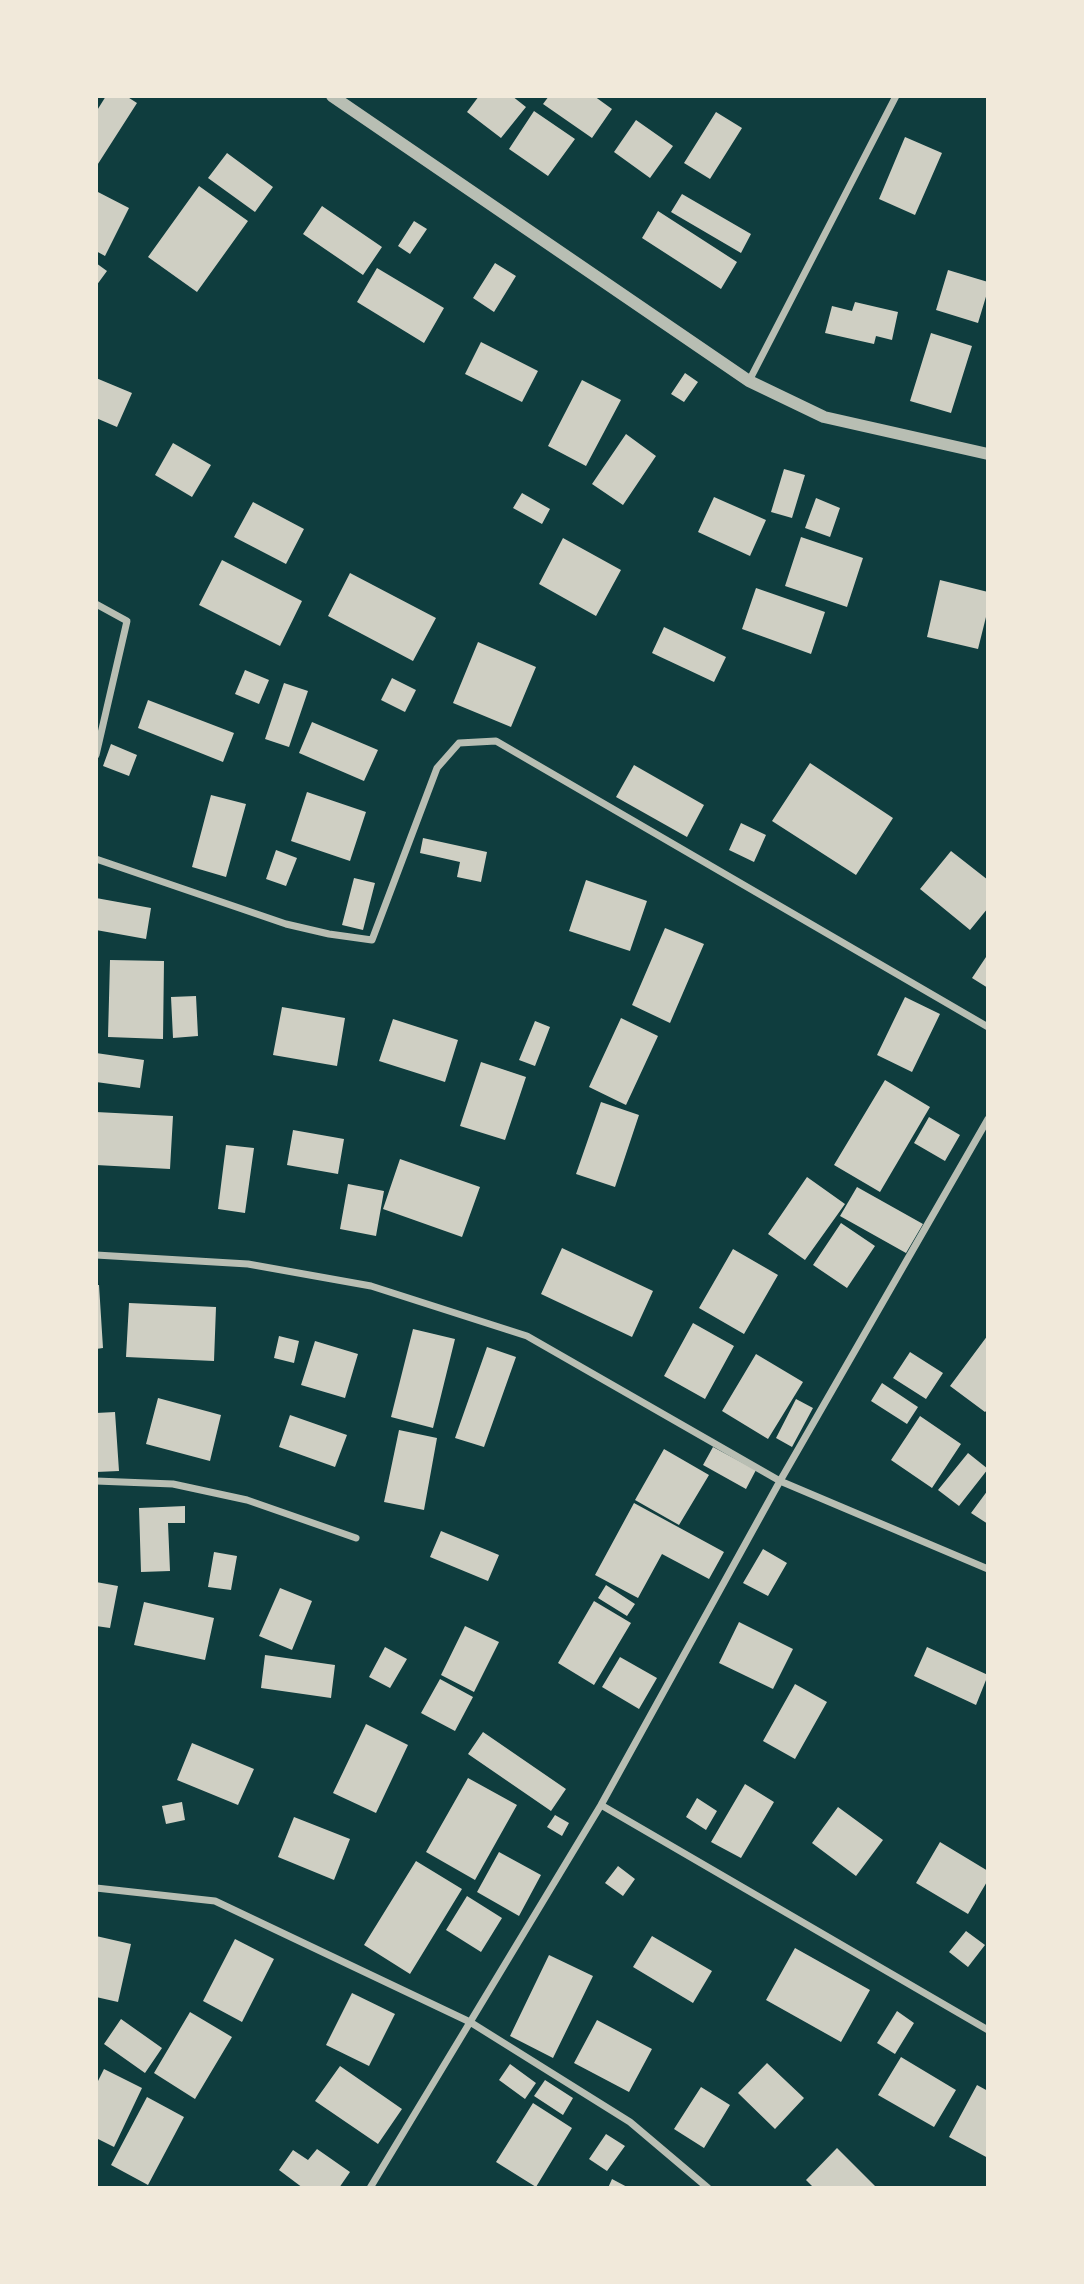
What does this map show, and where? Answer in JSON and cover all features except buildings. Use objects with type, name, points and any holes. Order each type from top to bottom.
[{"type":"street","points":[[332,96],[750,382],[824,417],[988,454]]},
{"type":"street","points":[[750,382],[897,96]]},
{"type":"street","points":[[96,604],[127,621],[96,755]]},
{"type":"street","points":[[96,859],[286,924],[372,940],[438,768],[459,743],[496,741],[988,1027]]},
{"type":"street","points":[[370,2188],[601,1805],[780,1480],[988,1119]]},
{"type":"street","points":[[96,1255],[248,1264],[371,1286],[527,1336],[780,1480],[988,1569]]},
{"type":"street","points":[[96,1481],[173,1484],[247,1500],[356,1538]]},
{"type":"street","points":[[601,1805],[988,2031]]},
{"type":"street","points":[[96,1888],[215,1901],[470,2022],[630,2122],[708,2188]]}]
